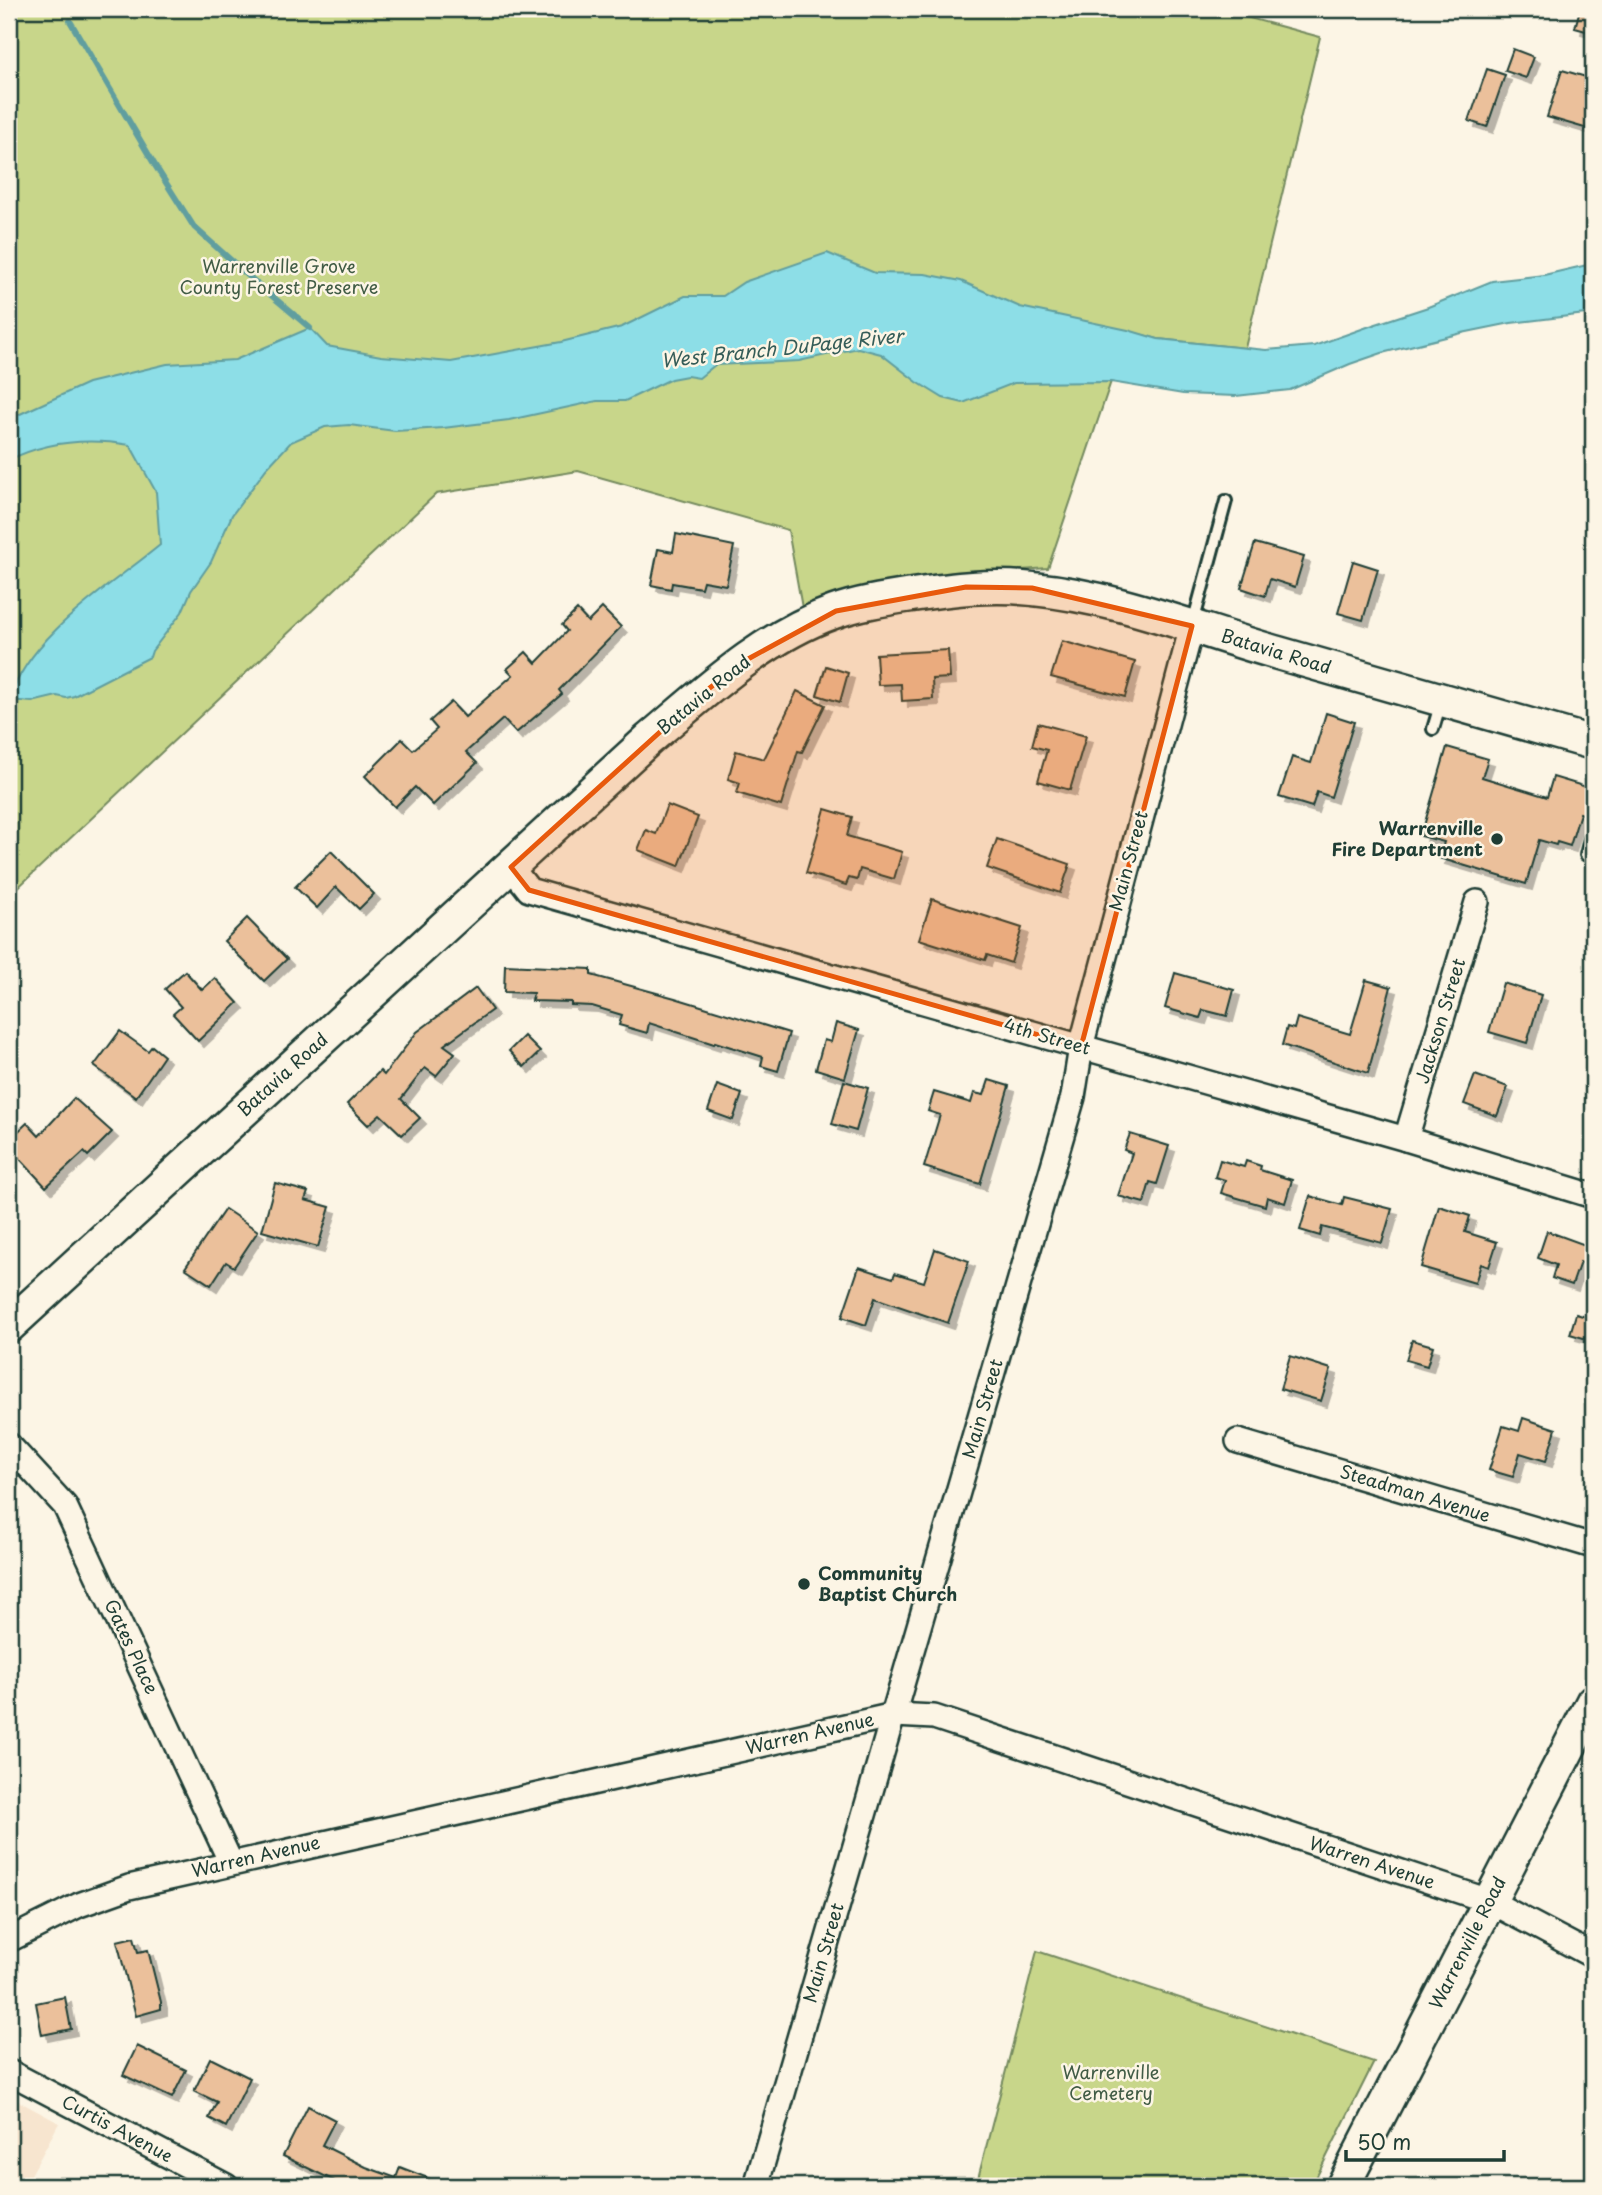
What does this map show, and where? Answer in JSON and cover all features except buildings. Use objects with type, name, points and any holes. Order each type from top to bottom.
[{"type":"main road","name":"Batavia Road","points":[[9,1326],[703,693],[748,659],[801,626],[836,611],[881,600],[967,587],[1032,588],[1082,596],[1192,626],[1437,714],[1593,743]]},
{"type":"main road","name":"Warrenville Road","points":[[1343,2186],[1593,1701]]},
{"type":"street","name":"Main Street","points":[[756,2186],[1073,1097],[1081,1047],[1192,626]]},
{"type":"street","name":"4th Street","points":[[511,867],[529,890],[1406,1139],[1593,1196]]},
{"type":"street","name":"Jackson Street","points":[[1406,1139],[1476,902]]},
{"type":"street","name":"Steadman Avenue","points":[[1238,1441],[1593,1546]]},
{"type":"street","name":"Gates Place","points":[[9,1445],[65,1506],[231,1863]]},
{"type":"street","name":"Warren Avenue","points":[[9,1940],[79,1905],[129,1886],[894,1715],[934,1717],[1489,1901],[1593,1956]]},
{"type":"street","name":"Curtis Avenue","points":[[9,2072],[226,2186]]},
{"type":"lane","points":[[1192,626],[1226,501]]},
{"type":"lane","points":[[1586,855],[1593,827]]},
{"type":"highlighted area","points":[[966,587],[1032,588],[1192,626],[1081,1047],[529,890],[511,867],[703,693],[748,659],[836,611]]},
{"type":"shaded area","points":[[9,2096],[59,2123],[25,2186],[9,2186]]},
{"type":"green space","name":"Warrenville Grove County Forest Preserve","points":[[9,9],[1216,9],[1320,37],[1245,348],[1158,339],[1128,331],[1048,568],[952,575],[881,585],[802,608],[788,530],[578,471],[436,494],[9,896]]},
{"type":"green space","name":"Warrenville Cemetery","points":[[1037,1951],[1374,2062],[1312,2186],[976,2186]]},
{"type":"water","name":"West Branch DuPage River","points":[[827,253],[875,273],[925,274],[961,281],[1020,307],[1158,339],[1266,350],[1314,346],[1428,307],[1492,281],[1544,275],[1587,265],[1593,266],[1593,313],[1511,323],[1462,333],[1382,353],[1290,390],[1236,396],[1183,394],[1111,382],[1014,383],[963,403],[943,398],[881,354],[858,348],[799,361],[715,365],[699,378],[687,376],[671,379],[625,401],[597,401],[509,420],[395,431],[349,425],[325,427],[291,442],[266,469],[232,515],[211,562],[191,591],[182,612],[150,657],[74,696],[57,696],[32,702],[9,700],[19,676],[53,633],[95,595],[160,545],[156,492],[130,445],[68,443],[38,449],[9,460],[9,419],[88,383],[167,364],[235,360],[310,328],[327,346],[381,356],[451,362],[561,342],[622,327],[685,296],[723,296],[744,282]]},
{"type":"waterway","points":[[70,21],[194,227],[310,328]]},
{"type":"place","name":"Warrenville Fire Department","points":[[1497,839]]},
{"type":"place","name":"Community Baptist Church","points":[[804,1584]]}]
